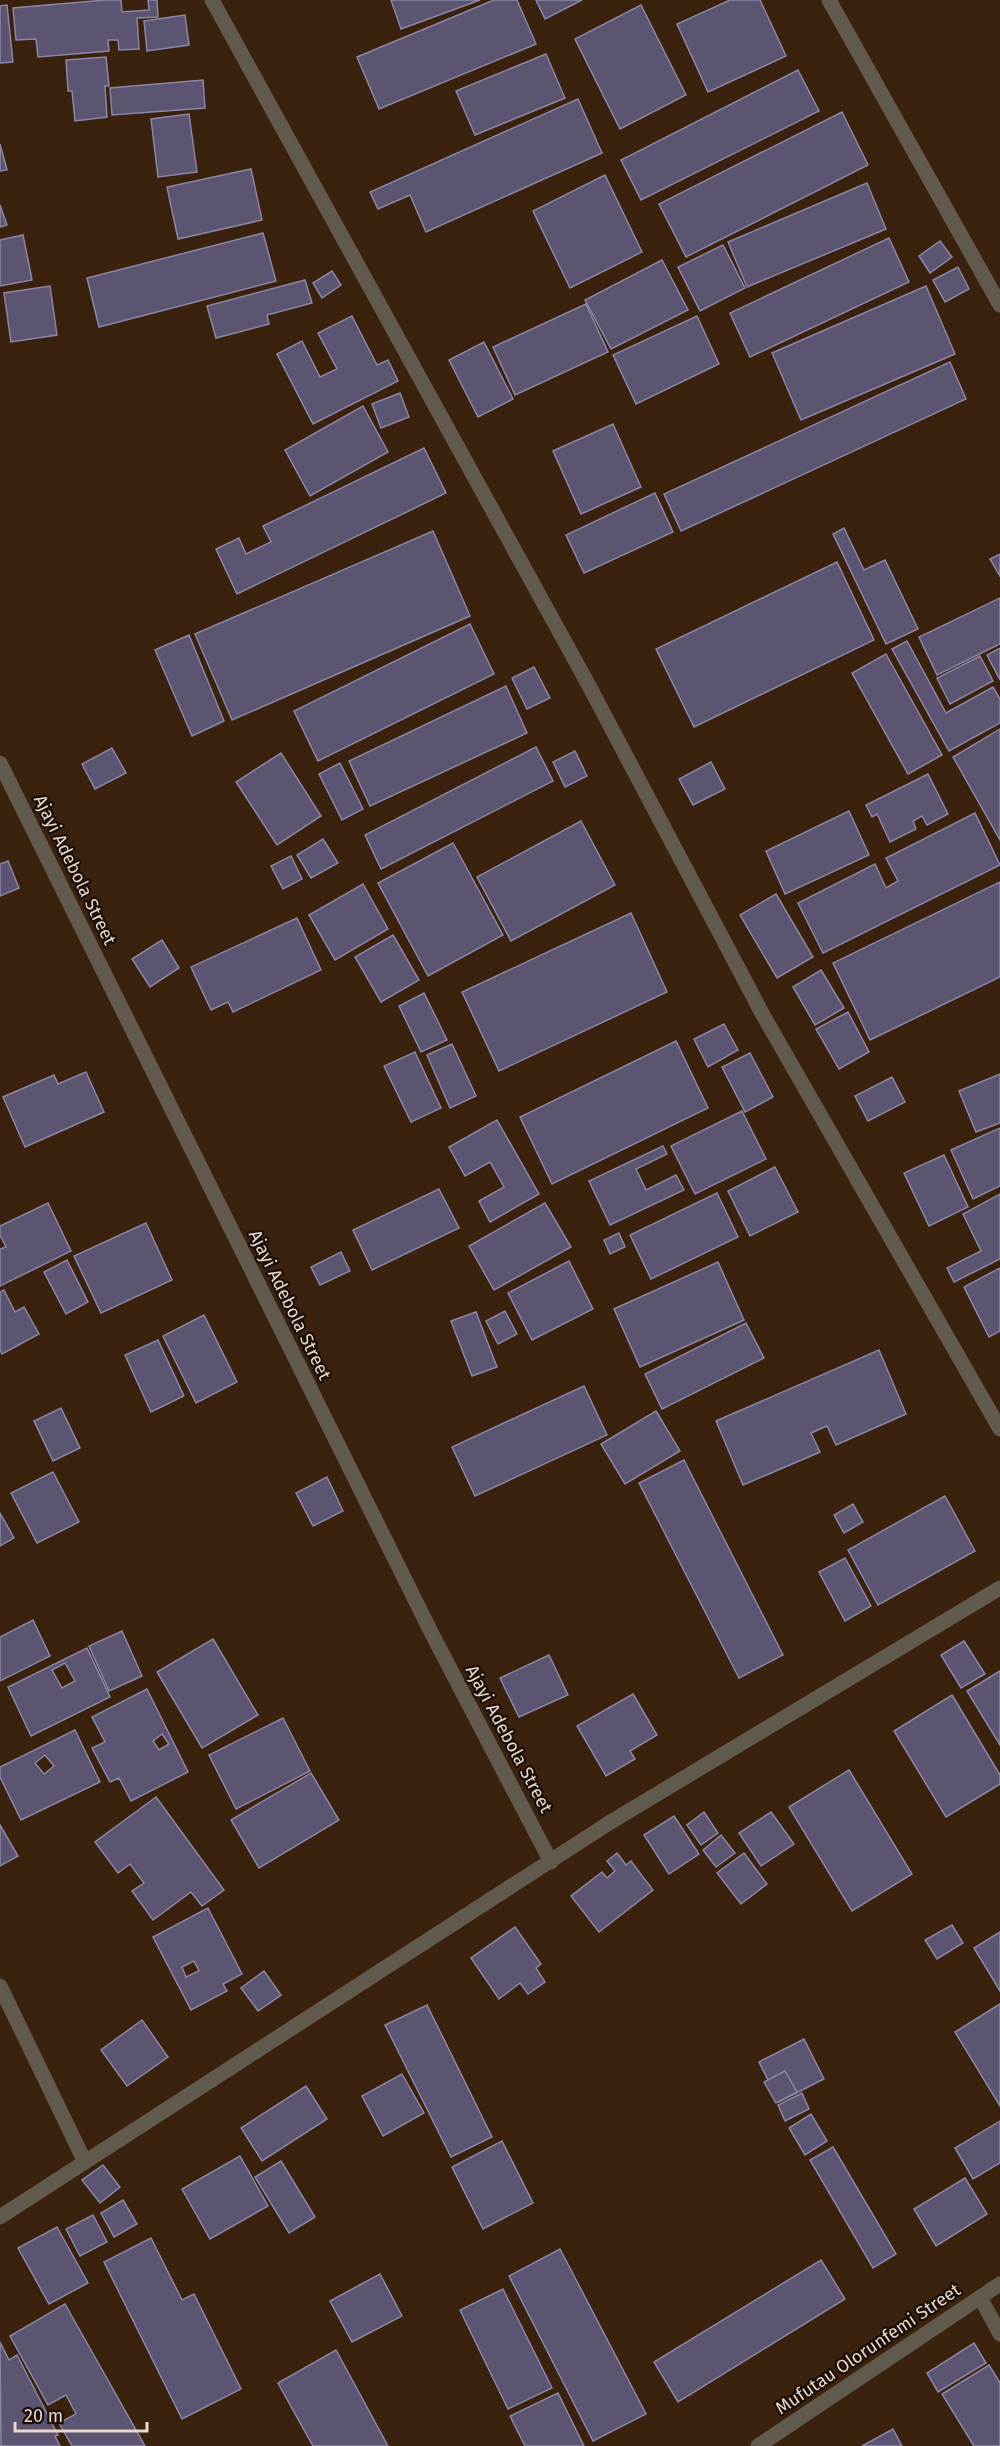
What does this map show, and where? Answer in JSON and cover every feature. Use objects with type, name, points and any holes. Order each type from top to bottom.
[{"type":"street","points":[[212,0],[587,682],[763,1016],[1000,1429]]},
{"type":"street","points":[[829,0],[1000,305]]},
{"type":"street","name":"Ajayi Adebola Street","points":[[0,763],[432,1634],[551,1862]]},
{"type":"street","points":[[0,2217],[609,1823],[1000,1588]]},
{"type":"street","points":[[0,1986],[85,2162]]},
{"type":"street","name":"Mufutau Olorunfemi Street","points":[[758,2446],[1000,2284]]},
{"type":"street","points":[[980,2297],[1000,2334]]},
{"type":"building","points":[[121,0],[122,12],[149,10],[148,0],[157,0],[158,17],[137,18],[139,49],[119,50],[118,40],[108,40],[109,51],[38,57],[36,39],[16,40],[13,8]]},
{"type":"building","points":[[391,0],[480,0],[401,29]]},
{"type":"building","points":[[494,0],[517,0],[536,44],[379,109],[357,57]]},
{"type":"building","points":[[536,0],[582,0],[545,19]]},
{"type":"building","points":[[730,0],[760,0],[786,56],[708,92],[677,24]]},
{"type":"building","points":[[7,5],[13,62],[0,63],[0,6]]},
{"type":"building","points":[[641,5],[686,95],[620,129],[575,39]]},
{"type":"building","points":[[185,15],[189,45],[147,51],[144,21]]},
{"type":"building","points":[[546,54],[565,98],[475,135],[456,91]]},
{"type":"building","points":[[106,57],[109,86],[105,86],[107,117],[75,121],[72,91],[68,91],[66,60]]},
{"type":"building","points":[[798,70],[819,111],[641,200],[621,160]]},
{"type":"building","points":[[203,80],[205,108],[112,115],[110,88]]},
{"type":"building","points":[[578,99],[602,153],[426,232],[410,195],[378,209],[370,192]]},
{"type":"building","points":[[842,112],[868,165],[686,257],[659,204]]},
{"type":"building","points":[[189,114],[197,172],[158,177],[151,119]]},
{"type":"building","points":[[0,144],[7,170],[0,171]]},
{"type":"building","points":[[251,169],[262,220],[178,239],[167,187]]},
{"type":"building","points":[[605,175],[642,252],[570,288],[533,211]]},
{"type":"building","points":[[867,183],[886,229],[747,287],[728,242]]},
{"type":"building","points":[[0,205],[7,225],[0,227]]},
{"type":"building","points":[[263,233],[276,281],[99,327],[87,278]]},
{"type":"building","points":[[23,235],[32,280],[0,286],[0,240]]},
{"type":"building","points":[[889,238],[909,282],[750,357],[730,313]]},
{"type":"building","points":[[940,241],[952,257],[930,273],[919,256]]},
{"type":"building","points":[[723,245],[745,288],[700,311],[678,267]]},
{"type":"building","points":[[662,260],[688,310],[611,349],[585,300]]},
{"type":"building","points":[[958,267],[969,289],[945,302],[933,280]]},
{"type":"building","points":[[332,271],[341,285],[322,298],[313,283]]},
{"type":"building","points":[[305,280],[312,303],[267,315],[269,324],[216,338],[207,306]]},
{"type":"building","points":[[50,286],[57,335],[11,342],[4,293]]},
{"type":"building","points":[[926,286],[955,354],[801,420],[772,353]]},
{"type":"building","points":[[586,304],[608,352],[515,395],[493,347]]},
{"type":"building","points":[[352,316],[377,365],[388,360],[398,381],[313,424],[277,354],[302,341],[320,377],[337,369],[318,333]]},
{"type":"building","points":[[697,316],[719,364],[636,404],[613,355]]},
{"type":"building","points":[[484,342],[513,399],[478,417],[449,360]]},
{"type":"building","points":[[950,362],[966,399],[681,531],[664,494]]},
{"type":"building","points":[[400,393],[409,417],[381,428],[372,404]]},
{"type":"building","points":[[363,406],[388,452],[310,496],[285,450]]},
{"type":"building","points":[[613,424],[641,487],[581,514],[553,451]]},
{"type":"building","points":[[424,448],[446,493],[237,594],[216,549],[239,538],[246,554],[271,542],[263,526]]},
{"type":"building","points":[[655,493],[673,532],[584,573],[566,535]]},
{"type":"building","points":[[844,528],[864,570],[885,560],[918,629],[886,644],[833,534]]},
{"type":"building","points":[[433,531],[470,616],[232,720],[195,634]]},
{"type":"building","points":[[1000,554],[1000,576],[990,559]]},
{"type":"building","points":[[837,562],[874,640],[694,727],[656,649]]},
{"type":"building","points":[[1000,598],[1000,644],[937,675],[919,637]]},
{"type":"building","points":[[470,624],[494,674],[318,761],[294,711]]},
{"type":"building","points":[[189,635],[224,721],[192,736],[155,650]]},
{"type":"building","points":[[907,641],[946,713],[993,687],[1000,699],[1000,723],[949,751],[892,649]]},
{"type":"building","points":[[1000,648],[1000,680],[987,655]]},
{"type":"building","points":[[886,654],[942,755],[908,774],[852,673]]},
{"type":"building","points":[[980,656],[993,681],[950,704],[937,678]]},
{"type":"building","points":[[534,667],[550,698],[527,709],[512,678]]},
{"type":"building","points":[[506,686],[527,733],[370,806],[349,761]]},
{"type":"building","points":[[1000,729],[1000,840],[953,757]]},
{"type":"building","points":[[536,747],[553,781],[381,869],[365,835]]},
{"type":"building","points":[[112,748],[126,773],[95,789],[82,764]]},
{"type":"building","points":[[575,751],[587,776],[565,787],[553,762]]},
{"type":"building","points":[[281,753],[321,816],[277,845],[236,782]]},
{"type":"building","points":[[711,762],[725,789],[693,805],[679,779]]},
{"type":"building","points":[[340,763],[363,809],[342,820],[319,774]]},
{"type":"building","points":[[928,774],[948,814],[927,825],[922,816],[913,821],[916,829],[890,842],[877,814],[872,817],[866,805]]},
{"type":"building","points":[[849,811],[869,855],[785,894],[766,851]]},
{"type":"building","points":[[975,813],[1000,865],[823,953],[798,903],[875,864],[886,888],[898,881],[886,858]]},
{"type":"building","points":[[581,821],[615,885],[511,941],[477,877]]},
{"type":"building","points":[[323,839],[338,863],[311,878],[297,855]]},
{"type":"building","points":[[453,843],[503,935],[428,976],[378,883]]},
{"type":"building","points":[[291,856],[302,879],[283,889],[271,866]]},
{"type":"building","points":[[8,861],[19,888],[0,896],[0,864]]},
{"type":"building","points":[[1000,882],[1000,977],[870,1040],[833,963]]},
{"type":"building","points":[[363,884],[388,929],[335,960],[309,915]]},
{"type":"building","points":[[776,894],[813,957],[777,978],[740,915]]},
{"type":"building","points":[[631,913],[667,992],[499,1071],[462,992]]},
{"type":"building","points":[[297,918],[321,970],[233,1012],[228,1002],[211,1010],[191,967]]},
{"type":"building","points":[[393,935],[419,980],[381,1002],[355,957]]},
{"type":"building","points":[[162,940],[179,968],[150,987],[132,959]]},
{"type":"building","points":[[821,970],[844,1008],[815,1025],[793,987]]},
{"type":"building","points":[[424,993],[447,1040],[421,1052],[399,1006]]},
{"type":"building","points":[[848,1012],[869,1052],[839,1069],[816,1029]]},
{"type":"building","points":[[724,1024],[738,1050],[708,1067],[694,1039]]},
{"type":"building","points":[[676,1041],[708,1108],[552,1184],[520,1117]]},
{"type":"building","points":[[452,1044],[476,1096],[450,1108],[427,1055]]},
{"type":"building","points":[[415,1052],[441,1108],[411,1122],[384,1066]]},
{"type":"building","points":[[750,1053],[773,1097],[745,1112],[722,1067]]},
{"type":"building","points":[[86,1072],[104,1112],[25,1147],[3,1097],[54,1075],[58,1084]]},
{"type":"building","points":[[1000,1074],[1000,1123],[976,1132],[959,1091]]},
{"type":"building","points":[[892,1077],[905,1102],[868,1121],[855,1096]]},
{"type":"building","points":[[742,1111],[766,1159],[695,1194],[671,1146]]},
{"type":"building","points":[[497,1120],[539,1194],[490,1222],[479,1201],[504,1187],[490,1162],[465,1176],[449,1147]]},
{"type":"building","points":[[1000,1128],[1000,1186],[973,1199],[951,1150]]},
{"type":"building","points":[[663,1146],[667,1154],[636,1169],[646,1190],[676,1175],[684,1190],[610,1225],[589,1181]]},
{"type":"building","points":[[944,1155],[968,1207],[929,1226],[904,1173]]},
{"type":"building","points":[[775,1167],[798,1212],[750,1236],[728,1191]]},
{"type":"building","points":[[439,1189],[459,1228],[372,1270],[353,1230]]},
{"type":"building","points":[[717,1193],[738,1237],[651,1279],[630,1235]]},
{"type":"building","points":[[1000,1194],[1000,1259],[954,1282],[947,1268],[981,1251],[963,1214]]},
{"type":"building","points":[[48,1203],[71,1251],[0,1286],[0,1249],[6,1247],[0,1235],[0,1226]]},
{"type":"building","points":[[545,1203],[571,1247],[494,1290],[469,1246]]},
{"type":"building","points":[[146,1223],[172,1280],[101,1313],[74,1256]]},
{"type":"building","points":[[619,1233],[625,1247],[610,1254],[604,1240]]},
{"type":"building","points":[[341,1252],[350,1271],[320,1285],[311,1267]]},
{"type":"building","points":[[67,1260],[88,1302],[66,1314],[44,1272]]},
{"type":"building","points":[[569,1261],[593,1309],[532,1340],[508,1293]]},
{"type":"building","points":[[718,1262],[744,1320],[640,1367],[614,1309]]},
{"type":"building","points":[[1000,1268],[1000,1331],[989,1337],[964,1287]]},
{"type":"building","points":[[4,1290],[15,1312],[24,1307],[39,1334],[2,1354],[0,1350],[0,1292]]},
{"type":"building","points":[[505,1311],[517,1334],[498,1344],[486,1321]]},
{"type":"building","points":[[476,1312],[497,1367],[472,1376],[451,1321]]},
{"type":"building","points":[[204,1315],[237,1382],[196,1403],[163,1336]]},
{"type":"building","points":[[746,1323],[764,1358],[662,1409],[645,1374]]},
{"type":"building","points":[[158,1340],[184,1396],[151,1412],[125,1355]]},
{"type":"building","points":[[879,1350],[906,1414],[836,1445],[827,1426],[811,1433],[820,1452],[743,1485],[716,1421]]},
{"type":"building","points":[[584,1386],[607,1435],[475,1496],[452,1447]]},
{"type":"building","points":[[61,1408],[80,1448],[53,1461],[34,1421]]},
{"type":"building","points":[[656,1411],[680,1451],[625,1484],[601,1444]]},
{"type":"building","points":[[684,1460],[783,1655],[739,1678],[639,1483]]},
{"type":"building","points":[[53,1472],[79,1522],[37,1543],[11,1493]]},
{"type":"building","points":[[327,1477],[343,1511],[313,1526],[296,1493]]},
{"type":"building","points":[[945,1496],[975,1551],[878,1605],[848,1550]]},
{"type":"building","points":[[853,1504],[863,1522],[844,1533],[834,1515]]},
{"type":"building","points":[[0,1513],[14,1538],[0,1546]]},
{"type":"building","points":[[845,1558],[871,1606],[845,1621],[819,1572]]},
{"type":"building","points":[[33,1620],[50,1656],[0,1681],[0,1637]]},
{"type":"building","points":[[122,1631],[142,1676],[109,1691],[89,1646]]},
{"type":"building","points":[[213,1639],[258,1715],[202,1748],[157,1672]]},
{"type":"building","points":[[964,1641],[985,1674],[961,1688],[941,1655]]},
{"type":"building","points":[[87,1648],[110,1697],[31,1736],[8,1687]],"holes":[[[65,1663],[75,1681],[62,1688],[52,1670]]]},
{"type":"building","points":[[549,1655],[568,1695],[519,1717],[500,1678]]},
{"type":"building","points":[[1000,1671],[1000,1745],[967,1691]]},
{"type":"building","points":[[147,1689],[188,1772],[131,1801],[119,1778],[110,1782],[92,1748],[105,1742],[92,1717]],"holes":[[[162,1734],[169,1744],[159,1750],[153,1741]]]},
{"type":"building","points":[[633,1694],[657,1735],[630,1751],[635,1759],[606,1776],[577,1726]]},
{"type":"building","points":[[952,1695],[1000,1775],[1000,1784],[946,1817],[894,1731]]},
{"type":"building","points":[[283,1718],[310,1771],[236,1809],[209,1755]]},
{"type":"building","points":[[75,1730],[100,1782],[21,1820],[0,1777],[0,1767]],"holes":[[[45,1755],[54,1766],[44,1774],[35,1763]]]},
{"type":"building","points":[[849,1770],[912,1874],[852,1911],[789,1807]]},
{"type":"building","points":[[311,1773],[339,1820],[259,1868],[231,1820]]},
{"type":"building","points":[[156,1797],[224,1890],[202,1906],[191,1892],[153,1920],[132,1891],[144,1883],[130,1864],[118,1873],[95,1842]]},
{"type":"building","points":[[704,1812],[718,1833],[701,1845],[687,1825]]},
{"type":"building","points":[[771,1812],[794,1844],[761,1866],[739,1833]]},
{"type":"building","points":[[674,1816],[699,1854],[669,1874],[644,1835]]},
{"type":"building","points":[[0,1825],[18,1856],[0,1866]]},
{"type":"building","points":[[721,1835],[735,1853],[716,1867],[703,1850]]},
{"type":"building","points":[[617,1853],[626,1865],[631,1861],[653,1890],[599,1932],[571,1896],[602,1872],[607,1878],[615,1871],[607,1861]]},
{"type":"building","points":[[744,1853],[767,1884],[741,1904],[717,1873]]},
{"type":"building","points":[[208,1908],[242,1974],[223,1984],[227,1991],[191,2010],[153,1937]],"holes":[[[194,1961],[199,1971],[186,1977],[182,1967]]]},
{"type":"building","points":[[952,1925],[963,1943],[937,1959],[925,1940]]},
{"type":"building","points":[[515,1927],[541,1964],[536,1968],[545,1982],[528,1994],[520,1983],[499,1999],[471,1958]]},
{"type":"building","points":[[1000,1932],[1000,1991],[974,1948]]},
{"type":"building","points":[[264,1971],[281,1995],[258,2011],[241,1988]]},
{"type":"building","points":[[1000,2004],[1000,2106],[955,2032]]},
{"type":"building","points":[[427,2005],[492,2137],[451,2157],[385,2025]]},
{"type":"building","points":[[142,2020],[168,2057],[127,2086],[101,2050]]},
{"type":"building","points":[[804,2039],[824,2079],[779,2102],[759,2062]]},
{"type":"building","points":[[785,2071],[797,2092],[776,2103],[764,2082]]},
{"type":"building","points":[[402,2074],[424,2113],[383,2136],[362,2096]]},
{"type":"building","points":[[306,2086],[327,2119],[262,2161],[241,2128]]},
{"type":"building","points":[[802,2093],[809,2109],[785,2121],[778,2105]]},
{"type":"building","points":[[811,2114],[827,2141],[805,2155],[789,2128]]},
{"type":"building","points":[[1000,2121],[1000,2163],[973,2179],[955,2148]]},
{"type":"building","points":[[502,2141],[533,2203],[483,2229],[452,2167]]},
{"type":"building","points":[[833,2147],[896,2254],[873,2268],[810,2160]]},
{"type":"building","points":[[240,2156],[268,2206],[210,2239],[182,2189]]},
{"type":"building","points":[[281,2161],[315,2217],[289,2233],[255,2177]]},
{"type":"building","points":[[103,2165],[120,2187],[100,2203],[82,2180]]},
{"type":"building","points":[[965,2178],[987,2214],[936,2246],[914,2209]]},
{"type":"building","points":[[123,2200],[137,2224],[114,2237],[101,2213]]},
{"type":"building","points":[[93,2215],[107,2242],[80,2256],[66,2229]]},
{"type":"building","points":[[57,2227],[88,2283],[49,2304],[18,2248]]},
{"type":"building","points":[[151,2238],[182,2300],[194,2294],[241,2389],[182,2419],[104,2262]]},
{"type":"building","points":[[560,2249],[646,2414],[593,2441],[509,2276]]},
{"type":"building","points":[[821,2260],[845,2299],[678,2402],[654,2362]]},
{"type":"building","points":[[380,2274],[402,2316],[352,2342],[330,2301]]},
{"type":"building","points":[[503,2289],[552,2388],[508,2409],[460,2310]]},
{"type":"building","points":[[65,2304],[145,2446],[72,2446],[59,2423],[76,2414],[66,2395],[48,2405],[10,2336]]},
{"type":"building","points":[[0,2342],[9,2360],[17,2355],[58,2435],[55,2436],[60,2446],[1,2446]]},
{"type":"building","points":[[974,2343],[986,2363],[938,2392],[927,2373]]},
{"type":"building","points":[[336,2350],[388,2446],[313,2446],[278,2383]]},
{"type":"building","points":[[989,2365],[1000,2383],[1000,2446],[974,2446],[942,2394]]},
{"type":"building","points":[[558,2393],[584,2446],[525,2446],[510,2416]]},
{"type":"building","points":[[893,2429],[902,2446],[862,2446]]}]
